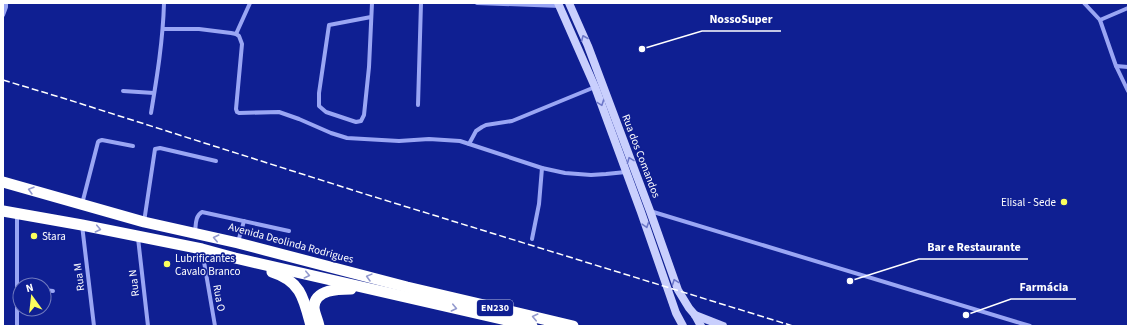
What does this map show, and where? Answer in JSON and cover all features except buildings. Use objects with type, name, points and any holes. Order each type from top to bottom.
[{"type":"highway","name":"Avenida Deolinda Rodrigues","points":[[3,182],[144,222],[238,243],[407,287],[573,326]]},
{"type":"highway","name":"EN230","points":[[3,211],[82,225],[202,250],[532,326]]},
{"type":"highway","points":[[235,258],[281,275],[292,282],[302,295],[311,326]]},
{"type":"highway","points":[[319,326],[314,309],[316,301],[324,293],[337,289],[370,289]]},
{"type":"main road","name":"Rua dos Comandos","points":[[570,3],[588,46],[680,294],[701,326]]},
{"type":"main road","name":"Rua dos Comandos","points":[[559,5],[595,87],[676,313]]},
{"type":"main road","points":[[676,313],[676,326]]},
{"type":"main road","points":[[676,313],[684,326]]},
{"type":"main road","points":[[695,315],[723,326]]},
{"type":"street","points":[[3,15],[6,3]]},
{"type":"street","points":[[150,113],[163,29],[164,3]]},
{"type":"street","points":[[236,34],[250,3]]},
{"type":"street","points":[[371,17],[329,25],[319,93],[319,106],[326,112],[356,122],[361,121],[364,115],[369,67],[372,3]]},
{"type":"street","points":[[418,105],[421,3]]},
{"type":"street","points":[[477,3],[559,5]]},
{"type":"street","points":[[1084,3],[1100,20],[1116,66],[1128,91]]},
{"type":"street","points":[[1100,20],[1128,8]]},
{"type":"street","points":[[163,29],[199,29],[236,34],[241,40],[242,44],[236,109],[239,113],[279,112],[299,119],[331,134],[347,138],[398,141],[460,140],[542,168],[565,173],[579,175],[626,172]]},
{"type":"street","points":[[1116,66],[1128,67]]},
{"type":"street","points":[[470,144],[476,132],[482,127],[512,121],[595,87]]},
{"type":"street","points":[[123,91],[154,93]]},
{"type":"street","points":[[82,204],[98,142],[102,140],[134,146]]},
{"type":"street","points":[[144,222],[154,149],[160,148],[216,161]]},
{"type":"street","points":[[532,239],[542,168]]},
{"type":"street","points":[[650,211],[1030,326]]},
{"type":"street","points":[[195,233],[197,216],[202,212],[289,231]]},
{"type":"street","points":[[17,213],[19,277]]},
{"type":"street","points":[[238,243],[244,221]]},
{"type":"street","name":"Rua M","points":[[82,225],[94,326]]},
{"type":"street","name":"Rua N","points":[[138,237],[148,326]]},
{"type":"street","name":"Rua O","points":[[202,250],[215,326]]},
{"type":"railway","points":[[3,80],[365,194],[793,326]]},
{"type":"place","name":"NossoSuper","points":[[642,49]]},
{"type":"place","name":"Elisal - Sede","points":[[1064,202]]},
{"type":"place","name":"Stara","points":[[34,236]]},
{"type":"place","name":"Lubrificantes Cavalo Branco","points":[[167,264]]},
{"type":"place","name":"Bar e Restaurante","points":[[850,281]]},
{"type":"place","name":"Farmácia","points":[[966,315]]}]
